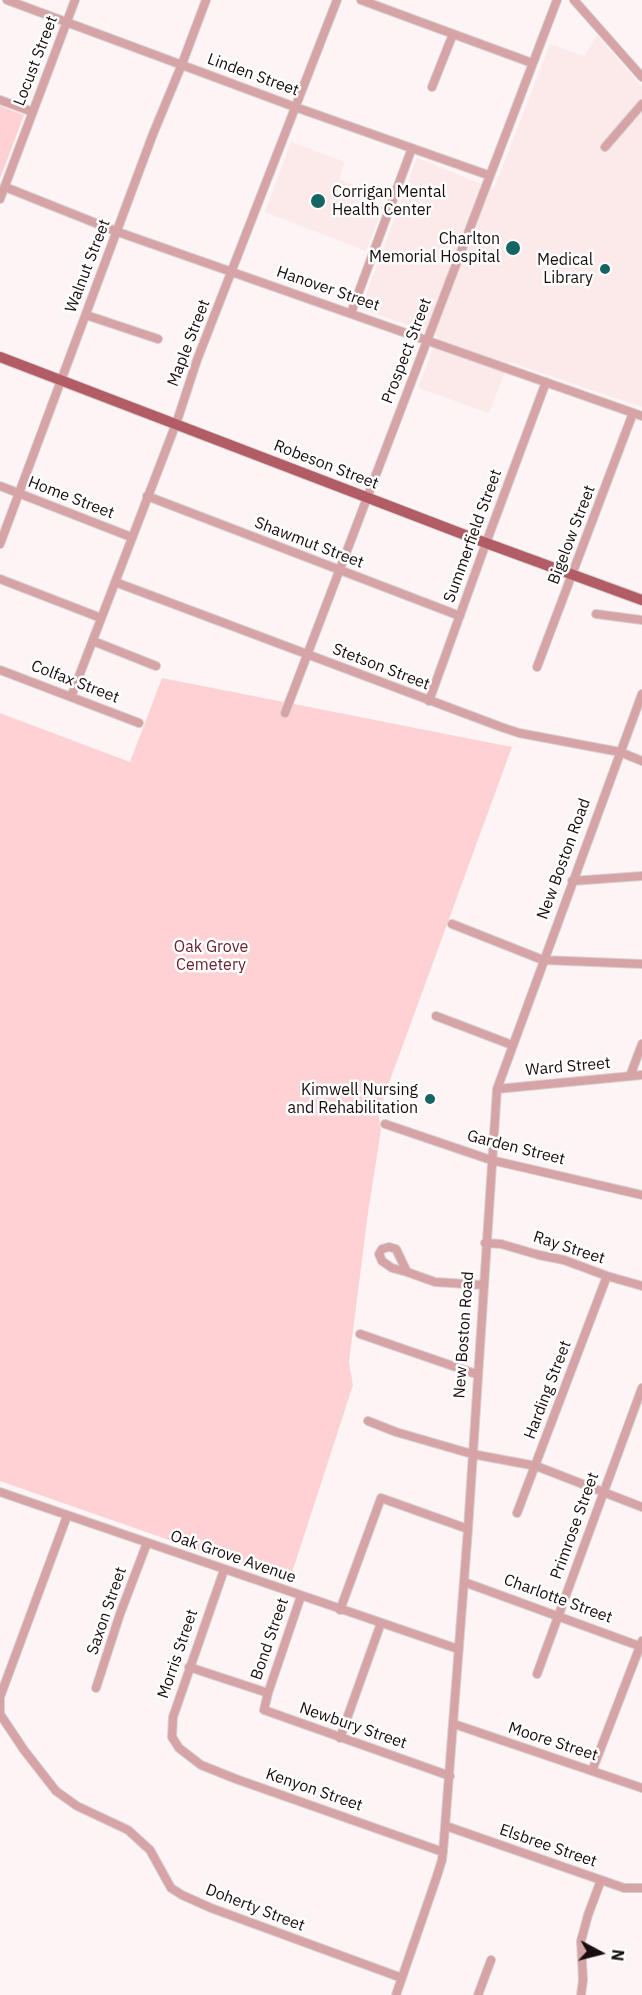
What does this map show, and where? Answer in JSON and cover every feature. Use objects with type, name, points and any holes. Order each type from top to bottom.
[{"type":"main road","name":"Robeson Street","points":[[0,357],[486,543],[642,600]]},
{"type":"street","name":"Linden Street","points":[[7,0],[488,175]]},
{"type":"street","name":"Locust Street","points":[[0,199],[75,0]]},
{"type":"street","name":"Walnut Street","points":[[0,544],[153,134],[206,0]]},
{"type":"street","name":"Maple Street","points":[[71,697],[176,423],[197,360],[337,0]]},
{"type":"street","points":[[361,0],[532,63]]},
{"type":"street","name":"Prospect Street","points":[[285,713],[429,340],[488,175],[557,0]]},
{"type":"street","points":[[574,0],[642,76]]},
{"type":"street","points":[[432,87],[453,34]]},
{"type":"street","points":[[0,100],[33,112]]},
{"type":"street","points":[[605,147],[642,104]]},
{"type":"street","points":[[351,313],[412,148]]},
{"type":"street","name":"Hanover Street","points":[[5,187],[118,232],[638,414]]},
{"type":"street","points":[[86,315],[158,339]]},
{"type":"street","name":"Summerfield Street","points":[[429,701],[546,382]]},
{"type":"street","name":"Bigelow Street","points":[[537,667],[638,414]]},
{"type":"street","name":"Home Street","points":[[0,486],[131,537]]},
{"type":"street","name":"Shawmut Street","points":[[147,496],[459,616]]},
{"type":"street","points":[[0,579],[101,618]]},
{"type":"street","name":"Stetson Street","points":[[115,582],[519,733],[620,752],[642,761]]},
{"type":"street","points":[[597,615],[642,620]]},
{"type":"street","points":[[93,641],[156,666]]},
{"type":"street","name":"Colfax Street","points":[[0,670],[139,723]]},
{"type":"street","name":"New Boston Road","points":[[396,1995],[436,1879],[443,1852],[446,1826],[497,1089],[642,693]]},
{"type":"street","points":[[572,881],[642,876]]},
{"type":"street","points":[[452,924],[543,960],[642,964]]},
{"type":"street","points":[[436,1016],[512,1045]]},
{"type":"street","points":[[630,1076],[642,1044]]},
{"type":"street","name":"Ward Street","points":[[497,1089],[642,1075]]},
{"type":"street","name":"Garden Street","points":[[385,1125],[491,1160],[642,1196]]},
{"type":"street","name":"Ray Street","points":[[485,1243],[518,1247],[539,1256],[564,1260],[642,1286]]},
{"type":"street","points":[[407,1272],[435,1282],[482,1285]]},
{"type":"street","name":"Harding Street","points":[[517,1513],[607,1276]]},
{"type":"street","points":[[360,1334],[476,1374]]},
{"type":"street","name":"Primrose Street","points":[[537,1674],[642,1388]]},
{"type":"street","points":[[368,1421],[396,1432],[471,1454],[536,1466],[642,1507]]},
{"type":"street","name":"Oak Grove Avenue","points":[[0,1492],[458,1649]]},
{"type":"street","points":[[340,1610],[381,1498],[468,1529]]},
{"type":"street","name":"Doherty Street","points":[[67,1516],[0,1697],[0,1714],[24,1750],[56,1791],[77,1806],[125,1828],[150,1850],[171,1888],[182,1895],[211,1908],[402,1978]]},
{"type":"street","name":"Saxon Street","points":[[96,1688],[120,1614],[147,1543]]},
{"type":"street","name":"Morris Street","points":[[179,1748],[172,1737],[173,1717],[224,1570]]},
{"type":"street","name":"Charlotte Street","points":[[464,1582],[641,1644]]},
{"type":"street","name":"Bond Street","points":[[268,1693],[302,1596]]},
{"type":"street","points":[[340,1738],[381,1623]]},
{"type":"street","points":[[592,1771],[641,1644]]},
{"type":"street","points":[[189,1667],[268,1693]]},
{"type":"street","name":"Newbury Street","points":[[268,1693],[264,1710],[450,1776]]},
{"type":"street","name":"Moore Street","points":[[454,1724],[642,1788]]},
{"type":"street","name":"Kenyon Street","points":[[179,1748],[201,1765],[236,1779],[443,1852]]},
{"type":"street","name":"Elsbree Street","points":[[446,1826],[629,1889],[642,1888]]},
{"type":"street","points":[[581,1995],[583,1980],[581,1941],[601,1880]]},
{"type":"street","points":[[478,1995],[491,1960]]},
{"type":"shaded area","name":"Charlton Memorial Hospital","points":[[597,35],[642,87],[642,407],[509,362],[489,413],[418,388],[438,336],[361,308],[417,158],[494,189],[550,44],[584,56]]},
{"type":"shaded area","name":"Corrigan Mental Health Center","points":[[291,142],[345,162],[339,179],[354,185],[351,195],[383,207],[366,251],[265,212]]},
{"type":"green space","points":[[0,106],[24,115],[0,179]]},
{"type":"green space","name":"Oak Grove Cemetery","points":[[162,678],[512,747],[378,1113],[381,1130],[349,1362],[353,1385],[289,1582],[0,1481],[0,713],[130,762]]},
{"type":"place","name":"Corrigan Mental Health Center","points":[[318,201]]},
{"type":"place","name":"Charlton Memorial Hospital","points":[[513,248]]},
{"type":"place","name":"Medical Library","points":[[605,269]]},
{"type":"place","name":"Kimwell Nursing and Rehabilitation","points":[[430,1099]]}]
